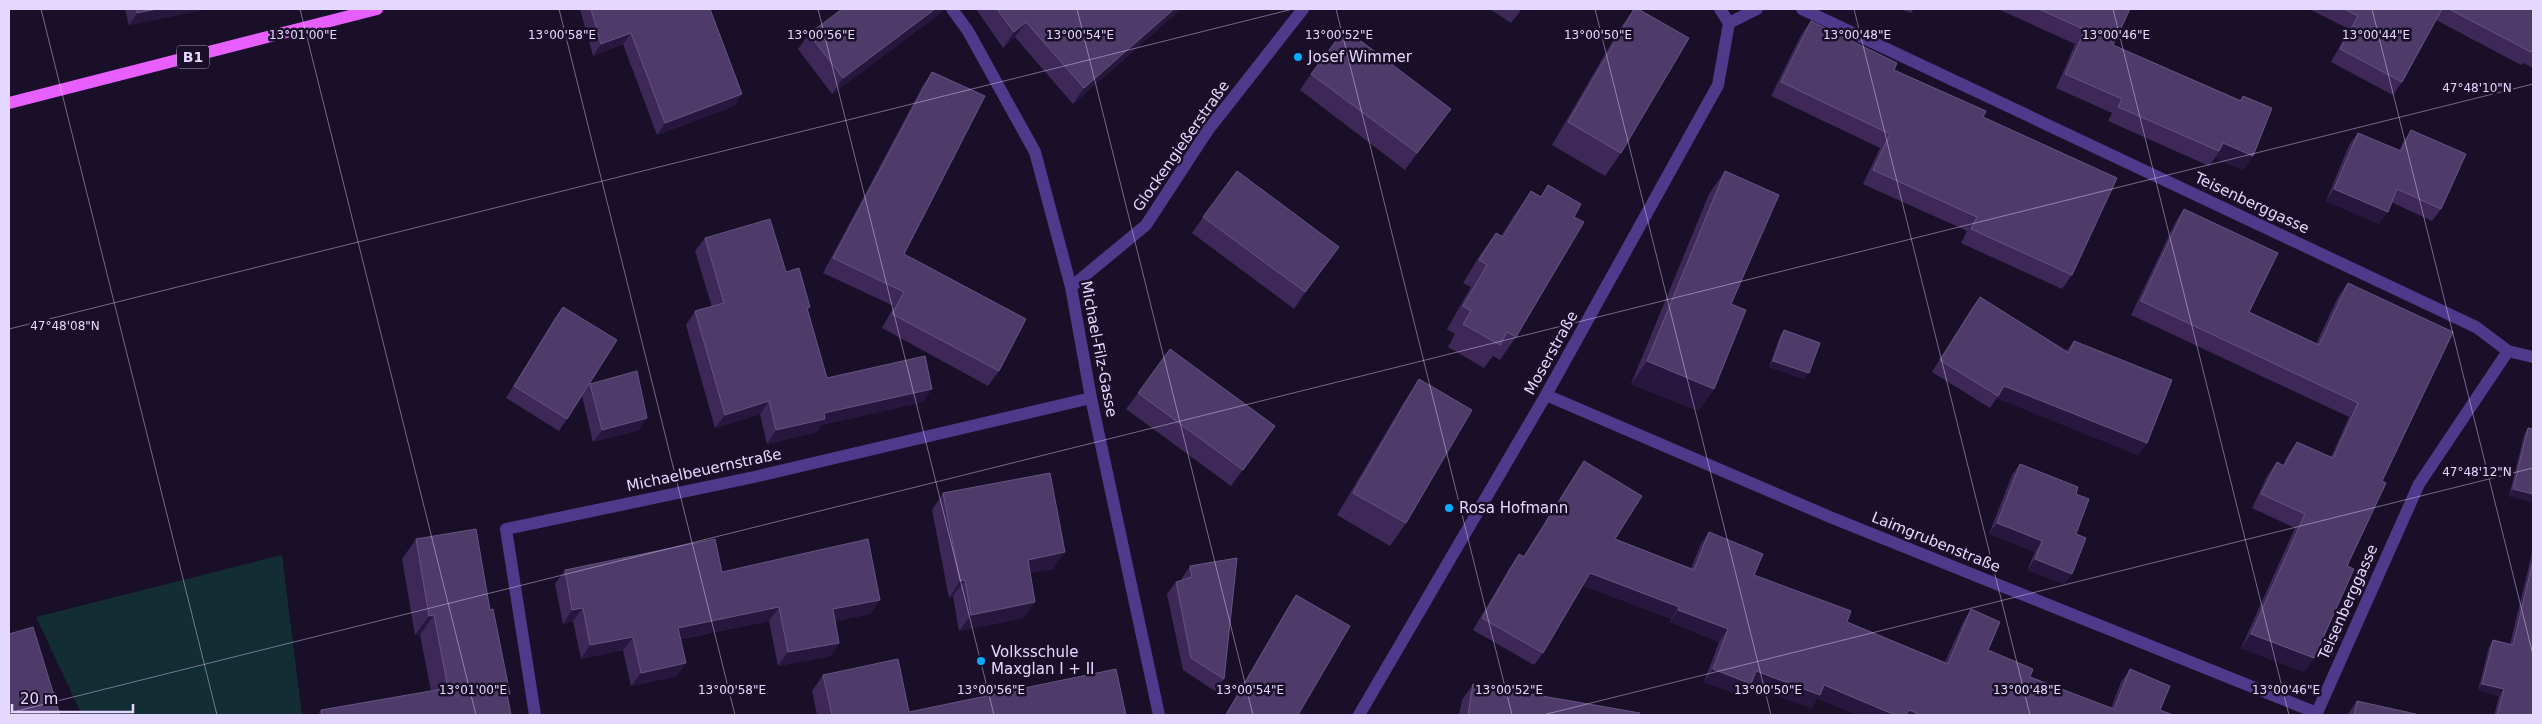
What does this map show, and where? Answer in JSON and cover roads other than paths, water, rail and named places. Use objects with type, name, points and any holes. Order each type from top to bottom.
[{"type":"main road","name":"B1","points":[[9,103],[377,9]]},
{"type":"street","name":"Michael-Filz-Gasse","points":[[952,9],[968,31],[1035,152],[1071,287],[1090,398],[1159,715]]},
{"type":"street","name":"Glockengießerstraße","points":[[1071,287],[1146,225],[1208,130],[1303,9]]},
{"type":"street","points":[[1720,9],[1729,23],[1757,9]]},
{"type":"street","name":"Teisenberggasse","points":[[1802,9],[1978,90],[2476,327],[2508,351],[2533,358]]},
{"type":"street","name":"Moserstraße","points":[[1359,715],[1546,396],[1718,85],[1729,23]]},
{"type":"street","name":"Teisenberggasse","points":[[2316,714],[2420,484],[2508,351]]},
{"type":"street","name":"Laimgrubenstraße","points":[[1546,396],[1830,517],[2316,714]]},
{"type":"street","name":"Michaelbeuernstraße","points":[[535,715],[506,529],[754,477],[1090,398]]},
{"type":"place","name":"Josef Wimmer","points":[[1298,57]]},
{"type":"place","name":"Rosa Hofmann","points":[[1449,508]]},
{"type":"place","name":"Volksschule Maxglan I + II","points":[[981,661]]}]
